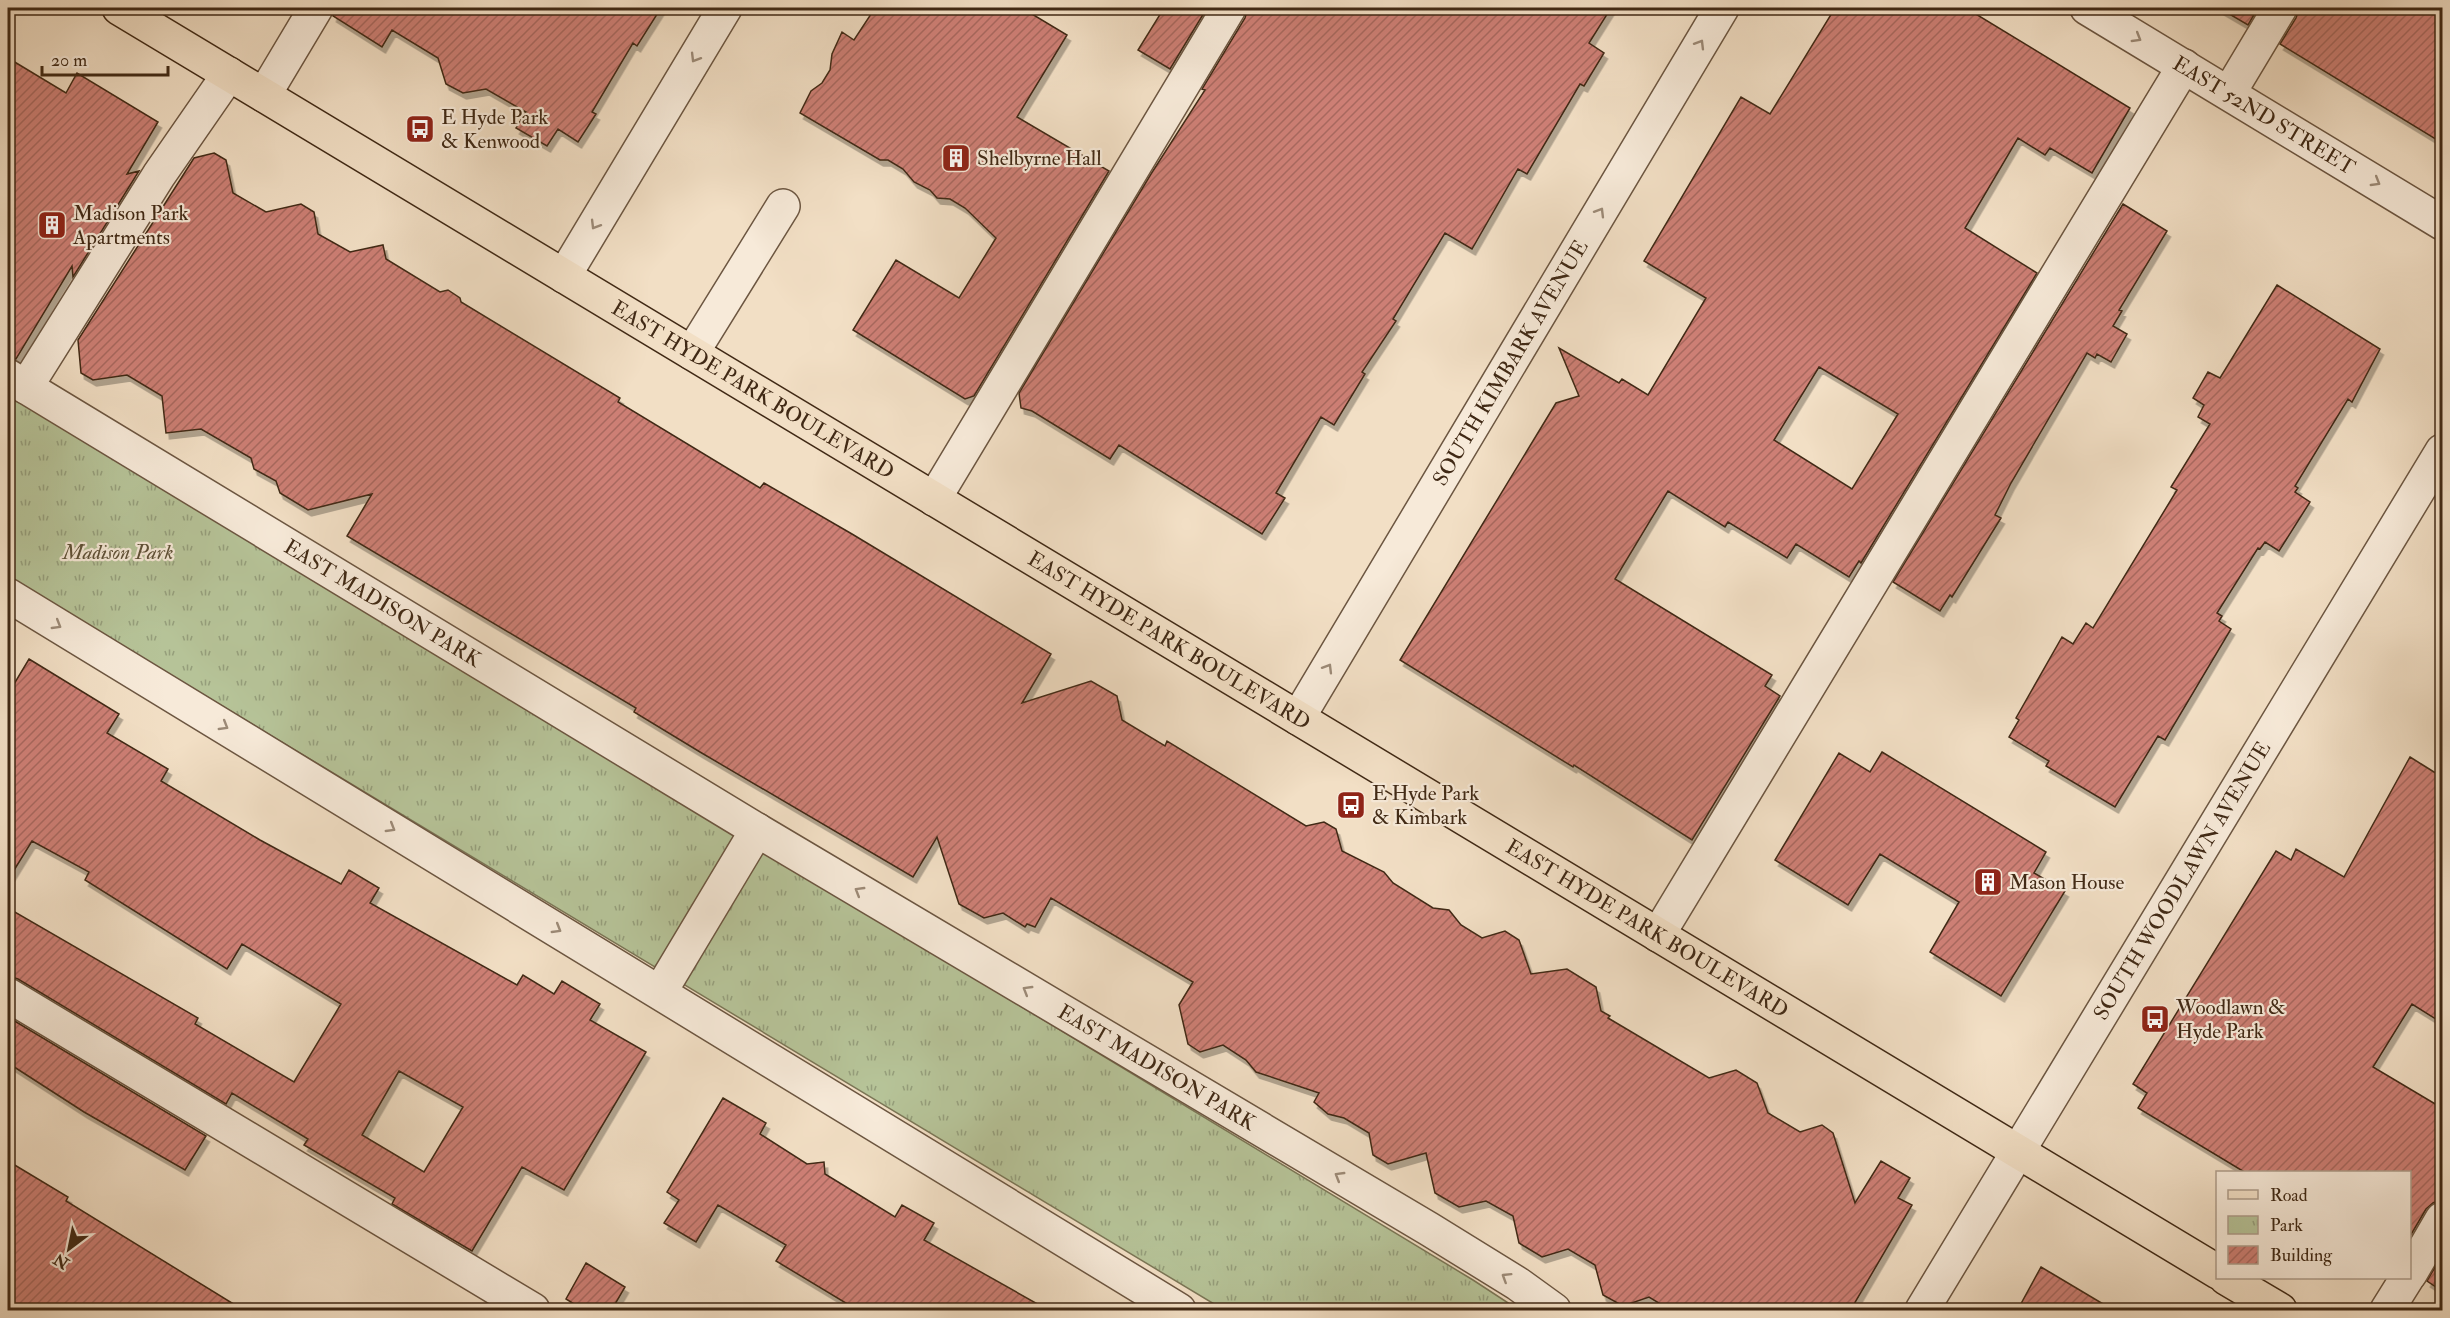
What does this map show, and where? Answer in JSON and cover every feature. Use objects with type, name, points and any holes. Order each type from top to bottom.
[{"type":"main road","name":"EAST HYDE PARK BOULEVARD","points":[[134,11],[229,74],[2216,1271]]},
{"type":"main road","points":[[2228,1279],[2280,1311]]},
{"type":"street","points":[[264,95],[316,8]]},
{"type":"street","points":[[564,276],[725,8]]},
{"type":"street","points":[[934,499],[1229,8]]},
{"type":"street","name":"SOUTH KIMBARK AVENUE","points":[[1298,718],[1722,8]]},
{"type":"street","name":"EAST 52ND STREET","points":[[2087,8],[2442,223]]},
{"type":"street","points":[[2229,93],[2280,8]]},
{"type":"street","points":[[1658,935],[2184,66]]},
{"type":"street","points":[[17,382],[229,74]]},
{"type":"street","points":[[692,353],[783,206]]},
{"type":"street","name":"EAST MADISON PARK","points":[[17,382],[756,830],[1429,1229],[1518,1284],[1554,1311]]},
{"type":"street","name":"SOUTH WOODLAWN AVENUE","points":[[1922,1311],[2442,451]]},
{"type":"street","points":[[8,595],[1175,1309]]},
{"type":"street","points":[[660,992],[756,830]]},
{"type":"street","points":[[8,995],[533,1311]]},
{"type":"street","points":[[2411,1271],[2442,1219]]},
{"type":"street","points":[[2387,1311],[2406,1279]]},
{"type":"green space","name":"Madison Park","points":[[8,393],[1519,1310],[1224,1310],[8,577]]},
{"type":"building","points":[[335,8],[661,8],[637,46],[633,43],[592,112],[596,114],[578,142],[558,129],[547,146],[516,128],[526,112],[486,89],[463,93],[446,84],[438,58],[392,30],[382,47],[333,16]]},
{"type":"building","points":[[875,8],[1022,8],[1067,35],[1017,117],[1109,171],[974,396],[965,399],[853,330],[896,260],[959,298],[996,238],[965,208],[950,199],[937,198],[930,190],[914,182],[903,169],[888,160],[880,160],[800,113],[811,91],[822,83],[830,70],[832,54],[842,32],[854,40]]},
{"type":"building","points":[[1164,8],[1207,8],[1170,69],[1138,50]]},
{"type":"building","points":[[1248,8],[1611,8],[1589,43],[1604,53],[1584,86],[1580,84],[1527,174],[1518,169],[1472,249],[1445,233],[1393,319],[1396,321],[1362,372],[1365,374],[1334,425],[1321,417],[1276,493],[1285,498],[1262,534],[1119,445],[1110,459],[1032,411],[1021,408],[1019,393],[1151,174],[1205,90],[1202,89],[1245,18]]},
{"type":"building","points":[[1835,8],[1966,8],[2130,108],[2092,173],[2050,148],[2045,155],[2018,138],[1965,228],[2037,273],[1861,563],[1859,561],[1849,577],[1796,544],[1787,558],[1728,522],[1725,527],[1668,491],[1615,579],[1772,675],[1765,686],[1780,696],[1692,840],[1574,765],[1573,767],[1400,660],[1556,403],[1579,396],[1559,348],[1619,383],[1622,379],[1648,395],[1706,298],[1644,261],[1741,97],[1770,114]],"holes":[[[1819,367],[1898,414],[1852,489],[1774,440]]]},
{"type":"building","points":[[2219,8],[2258,8],[2248,25]]},
{"type":"building","points":[[2299,8],[2442,8],[2442,143],[2280,44],[2296,18]]},
{"type":"building","name":"Madison Park Apartments","points":[[8,58],[66,93],[77,73],[158,122],[127,174],[139,171],[73,277],[72,266],[16,359],[8,357]]},
{"type":"building","points":[[214,153],[226,160],[233,193],[266,212],[301,204],[314,212],[318,234],[350,252],[383,245],[386,259],[440,292],[448,290],[460,298],[461,302],[620,398],[618,402],[760,488],[764,483],[852,534],[1051,654],[1022,703],[1091,681],[1117,696],[1122,720],[1165,746],[1167,741],[1306,826],[1324,822],[1336,829],[1342,851],[1384,872],[1393,883],[1433,908],[1449,910],[1461,925],[1482,938],[1505,931],[1519,940],[1531,974],[1567,969],[1596,987],[1601,1011],[1610,1016],[1608,1018],[1709,1078],[1736,1070],[1757,1083],[1768,1113],[1800,1132],[1822,1125],[1833,1133],[1855,1203],[1881,1161],[1910,1178],[1898,1198],[1912,1205],[1850,1311],[1672,1311],[1649,1297],[1623,1306],[1603,1295],[1595,1265],[1568,1249],[1542,1257],[1519,1243],[1513,1216],[1486,1201],[1459,1207],[1435,1193],[1426,1153],[1388,1164],[1373,1155],[1369,1133],[1344,1118],[1328,1114],[1314,1102],[1319,1093],[1256,1072],[1246,1060],[1223,1045],[1200,1052],[1188,1044],[1179,1005],[1193,982],[1051,898],[1035,927],[1027,924],[1025,927],[1003,913],[984,918],[959,904],[937,837],[913,877],[700,752],[634,712],[636,708],[347,536],[372,494],[308,510],[280,493],[276,481],[254,469],[251,458],[201,429],[166,433],[162,396],[127,375],[93,380],[81,373],[78,340],[194,158]]},
{"type":"building","points":[[2123,204],[2167,231],[2119,310],[2122,311],[2113,326],[2127,334],[2111,362],[2097,354],[2095,358],[2087,353],[2011,483],[1995,515],[2001,518],[1952,597],[1950,595],[1940,611],[1893,582]]},
{"type":"building","points":[[2277,285],[2380,349],[2352,402],[2348,399],[2295,486],[2298,488],[2295,492],[2310,502],[2279,551],[2265,542],[2260,549],[2258,548],[2217,613],[2222,616],[2219,621],[2231,629],[2165,740],[2158,736],[2115,807],[2046,766],[2049,761],[2009,737],[2019,720],[2016,718],[2062,637],[2073,644],[2086,623],[2093,628],[2177,490],[2171,487],[2210,424],[2198,417],[2204,405],[2193,398],[2208,372],[2220,378]]},
{"type":"building","points":[[29,659],[119,714],[107,733],[168,769],[161,781],[260,840],[341,884],[349,870],[379,888],[370,903],[517,985],[523,975],[554,994],[562,981],[600,1004],[590,1020],[646,1052],[564,1190],[522,1167],[472,1251],[392,1204],[395,1198],[304,1145],[308,1139],[232,1093],[226,1104],[18,979],[8,976],[8,908],[198,1018],[195,1024],[294,1082],[341,1004],[242,944],[227,969],[85,880],[89,872],[32,841],[8,880],[8,694]],"holes":[[[399,1071],[463,1107],[424,1172],[362,1135]]]},
{"type":"building","name":"Mason House","points":[[1882,752],[2046,852],[2034,873],[2065,891],[2001,996],[1930,952],[1959,902],[1880,854],[1848,905],[1775,860],[1839,753],[1870,772]]},
{"type":"building","points":[[2410,757],[2442,777],[2442,1023],[2412,1004],[2373,1067],[2442,1108],[2442,1200],[2426,1209],[2411,1235],[2411,1171],[2243,1171],[2138,1108],[2147,1093],[2133,1084],[2276,851],[2291,860],[2296,849],[2344,877]]},
{"type":"building","points":[[8,1017],[206,1136],[185,1170],[84,1112],[8,1063]]},
{"type":"building","points":[[723,1098],[766,1123],[760,1134],[807,1164],[824,1162],[825,1174],[895,1217],[902,1205],[934,1223],[924,1240],[1050,1311],[859,1311],[776,1261],[786,1245],[718,1205],[696,1242],[664,1223],[679,1200],[667,1192]]},
{"type":"building","points":[[8,1161],[68,1197],[66,1201],[245,1311],[25,1311],[8,1300]]},
{"type":"building","points":[[2442,1255],[2442,1291],[2427,1281]]},
{"type":"building","points":[[586,1263],[625,1287],[611,1311],[585,1311],[566,1299]]},
{"type":"building","points":[[2041,1267],[2115,1311],[2017,1311]]},
{"type":"place","name":"E Hyde Park & Kenwood","points":[[420,129]]},
{"type":"place","name":"Shelbyrne Hall","points":[[956,158]]},
{"type":"place","name":"Madison Park Apartments","points":[[52,225]]},
{"type":"place","name":"E Hyde Park & Kimbark","points":[[1351,805]]},
{"type":"place","name":"Mason House","points":[[1988,882]]},
{"type":"place","name":"Woodlawn & Hyde Park","points":[[2155,1019]]}]
